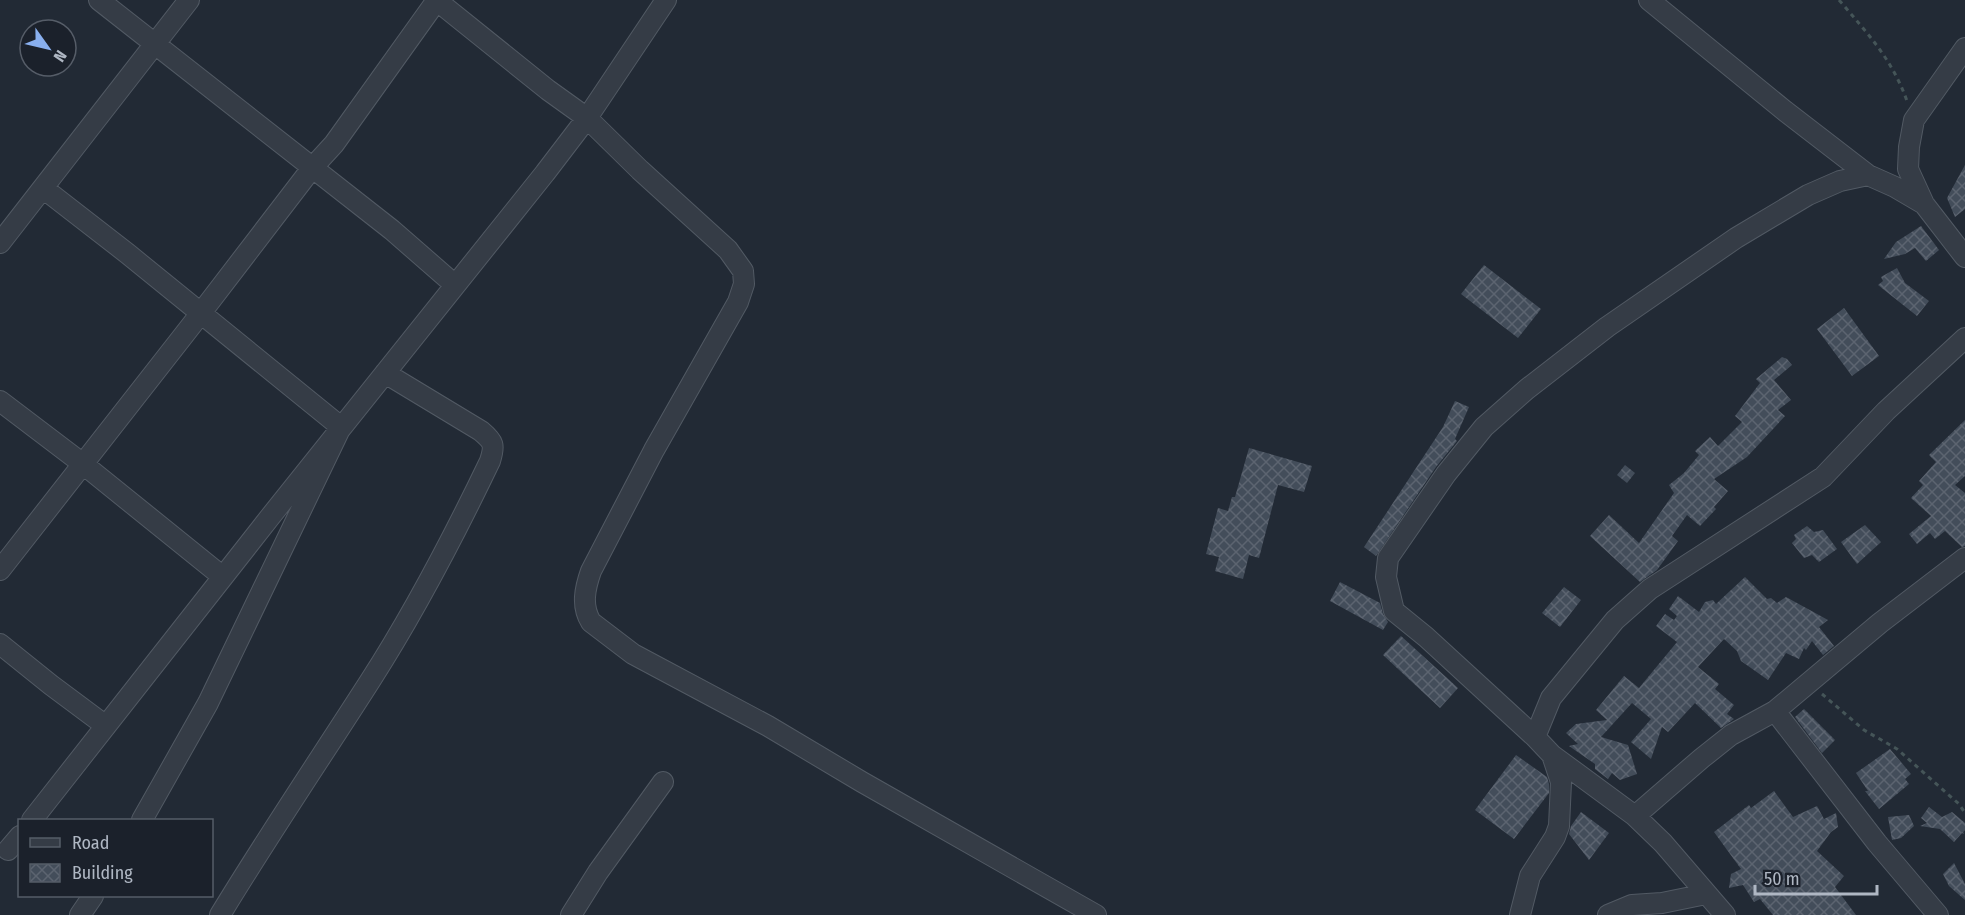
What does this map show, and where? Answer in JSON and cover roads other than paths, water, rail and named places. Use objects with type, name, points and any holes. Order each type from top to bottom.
[{"type":"street","points":[[99,0],[392,230],[455,285]]},
{"type":"street","points":[[0,243],[189,0]]},
{"type":"street","points":[[0,570],[201,314],[312,168],[334,144],[436,0],[548,90],[587,118],[728,250],[743,271],[744,284],[732,314],[654,450],[591,571],[585,587],[587,616],[605,634],[633,654],[768,726],[1096,915]]},
{"type":"street","points":[[33,819],[587,118],[666,0]]},
{"type":"street","points":[[1649,0],[1785,111],[1869,175],[1924,204]]},
{"type":"street","points":[[1965,48],[1914,120],[1908,170],[1924,204],[1965,257]]},
{"type":"street","points":[[1725,915],[1663,843],[1635,816],[1552,755],[1426,637],[1394,611],[1386,577],[1388,558],[1446,474],[1484,427],[1527,389],[1607,327],[1736,238],[1808,195],[1840,182],[1869,175]]},
{"type":"street","points":[[43,188],[341,427]]},
{"type":"street","points":[[1535,737],[1551,698],[1615,620],[1650,589],[1823,477],[1886,411],[1965,338]]},
{"type":"street","points":[[220,915],[371,680],[438,566],[490,461],[494,447],[490,439],[481,431],[385,373]]},
{"type":"street","points":[[0,400],[223,577]]},
{"type":"street","points":[[143,819],[208,704],[341,427]]},
{"type":"street","points":[[1635,816],[1731,735],[1775,711],[1880,623],[1965,558]]},
{"type":"street","points":[[0,644],[51,686],[106,726]]},
{"type":"street","points":[[1775,711],[1877,843],[1938,915]]},
{"type":"street","points":[[1520,915],[1530,876],[1555,837],[1559,826],[1561,782],[1552,755]]},
{"type":"street","points":[[571,915],[598,872],[663,782]]},
{"type":"street","points":[[1608,915],[1632,905],[1662,903],[1706,894]]},
{"type":"street","points":[[80,915],[92,897]]}]
